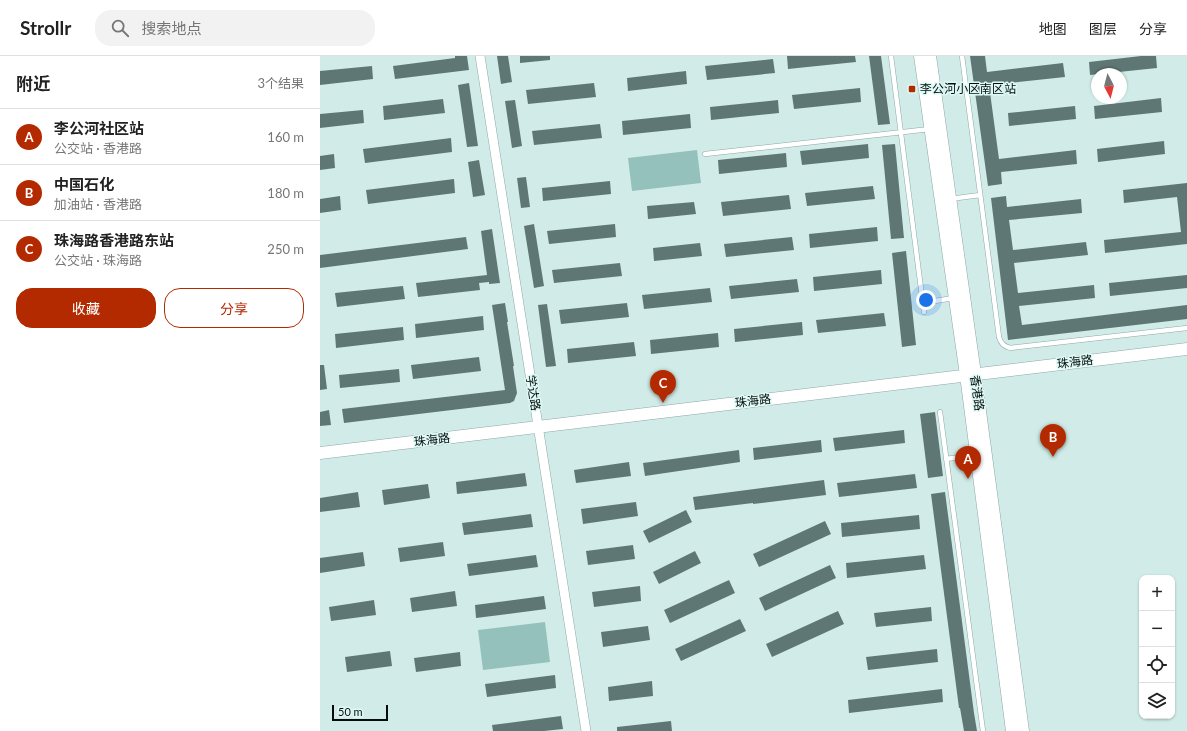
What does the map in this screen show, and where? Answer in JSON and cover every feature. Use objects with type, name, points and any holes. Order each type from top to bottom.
[{"type":"main road","name":"香港路","points":[[920,56],[955,298],[970,374],[976,454],[1012,731]]},
{"type":"main road","name":"香港路","points":[[930,56],[950,199],[970,374],[1023,731]]},
{"type":"main road","name":"珠海路","points":[[320,453],[1187,349]]},
{"type":"street","name":"学达路","points":[[480,56],[586,731]]},
{"type":"lane","points":[[890,56],[924,312]]},
{"type":"lane","points":[[962,56],[999,337],[1004,346],[1010,348],[1187,328]]},
{"type":"lane","points":[[706,154],[930,129]]},
{"type":"lane","points":[[950,199],[980,195]]},
{"type":"lane","points":[[922,303],[955,298]]},
{"type":"lane","points":[[940,412],[982,731]]},
{"type":"lane","points":[[946,459],[976,454]]},
{"type":"shaded area","points":[[697,150],[701,183],[632,191],[628,158]]},
{"type":"shaded area","points":[[545,622],[550,662],[483,670],[478,630]]},
{"type":"building","points":[[455,56],[467,56],[469,70],[395,79],[393,66],[455,58]]},
{"type":"building","points":[[497,56],[508,56],[512,82],[501,84]]},
{"type":"building","points":[[520,56],[550,56],[550,60],[520,63]]},
{"type":"building","points":[[787,56],[855,56],[856,62],[788,69]]},
{"type":"building","points":[[869,56],[881,56],[890,124],[878,125]]},
{"type":"building","points":[[970,56],[985,56],[987,72],[1063,63],[1065,77],[989,85],[999,159],[1076,150],[1077,164],[1001,172],[1002,184],[988,186]]},
{"type":"building","points":[[1141,56],[1156,56],[1157,68],[1127,71],[1127,68],[1091,68],[1090,75],[1089,62]]},
{"type":"building","points":[[773,59],[775,73],[707,80],[705,66]]},
{"type":"building","points":[[372,66],[373,79],[320,85],[320,71]]},
{"type":"building","points":[[686,71],[687,84],[628,91],[627,78]]},
{"type":"building","points":[[469,83],[478,146],[467,147],[458,85]]},
{"type":"building","points":[[594,83],[596,97],[528,104],[526,90]]},
{"type":"building","points":[[860,88],[861,102],[794,109],[792,95]]},
{"type":"building","points":[[1161,98],[1162,112],[1095,119],[1094,106],[1127,104],[1127,102]]},
{"type":"building","points":[[443,99],[445,113],[384,120],[383,106]]},
{"type":"building","points":[[515,100],[522,146],[512,148],[505,101]]},
{"type":"building","points":[[778,100],[779,113],[711,120],[710,107]]},
{"type":"building","points":[[1075,106],[1076,119],[1009,126],[1008,113]]},
{"type":"building","points":[[363,110],[364,123],[320,128],[320,114]]},
{"type":"building","points":[[690,114],[691,128],[623,135],[622,121]]},
{"type":"building","points":[[600,124],[602,138],[534,145],[532,131]]},
{"type":"building","points":[[451,138],[452,152],[365,163],[363,149]]},
{"type":"building","points":[[1164,141],[1165,154],[1098,162],[1097,149]]},
{"type":"building","points":[[868,144],[869,158],[802,165],[800,151]]},
{"type":"building","points":[[895,144],[904,238],[891,239],[882,145]]},
{"type":"building","points":[[786,153],[787,167],[719,174],[718,160]]},
{"type":"building","points":[[334,154],[335,168],[320,170],[320,156]]},
{"type":"building","points":[[479,160],[485,195],[473,197],[468,162]]},
{"type":"building","points":[[526,177],[530,207],[521,208],[517,178]]},
{"type":"building","points":[[454,179],[455,193],[368,204],[366,190]]},
{"type":"building","points":[[610,181],[611,194],[543,201],[542,188]]},
{"type":"building","points":[[1187,183],[1187,244],[1105,253],[1104,240],[1181,232],[1177,197],[1124,203],[1123,190]]},
{"type":"building","points":[[873,186],[875,199],[807,206],[805,193]]},
{"type":"building","points":[[789,195],[791,209],[723,216],[721,202]]},
{"type":"building","points":[[340,196],[341,210],[320,213],[320,199]]},
{"type":"building","points":[[1006,196],[1007,207],[1081,199],[1082,213],[1009,220],[1013,250],[1086,242],[1088,255],[1014,263],[1018,293],[1094,285],[1095,298],[1019,306],[1022,325],[1187,305],[1187,319],[1008,340],[991,198]]},
{"type":"building","points":[[694,202],[696,214],[648,219],[647,206]]},
{"type":"building","points":[[534,224],[544,286],[534,288],[524,226]]},
{"type":"building","points":[[615,224],[616,237],[549,244],[547,231]]},
{"type":"building","points":[[877,227],[878,241],[810,248],[809,234]]},
{"type":"building","points":[[492,229],[500,283],[479,283],[480,290],[418,297],[416,283],[487,275],[481,231]]},
{"type":"building","points":[[466,237],[468,249],[320,268],[320,255]]},
{"type":"building","points":[[792,237],[794,250],[726,257],[724,244]]},
{"type":"building","points":[[700,243],[702,256],[654,261],[653,248]]},
{"type":"building","points":[[906,251],[916,345],[902,347],[892,253]]},
{"type":"building","points":[[620,263],[622,276],[554,283],[552,270]]},
{"type":"building","points":[[881,270],[882,284],[814,291],[813,277]]},
{"type":"building","points":[[1187,275],[1187,288],[1110,296],[1109,283]]},
{"type":"building","points":[[797,279],[799,292],[731,299],[729,286]]},
{"type":"building","points":[[403,286],[405,299],[337,307],[335,293]]},
{"type":"building","points":[[710,288],[712,302],[644,309],[642,295]]},
{"type":"building","points":[[505,303],[517,393],[514,401],[510,403],[344,423],[342,409],[505,390],[492,305]]},
{"type":"building","points":[[627,303],[629,317],[561,324],[559,310]]},
{"type":"building","points":[[547,304],[556,366],[546,367],[538,305]]},
{"type":"building","points":[[884,313],[886,326],[818,333],[816,320]]},
{"type":"building","points":[[483,316],[484,330],[416,338],[415,324]]},
{"type":"building","points":[[802,322],[803,335],[735,342],[734,329]]},
{"type":"building","points":[[403,327],[404,340],[336,348],[335,334]]},
{"type":"building","points":[[718,333],[719,347],[651,354],[650,340]]},
{"type":"building","points":[[634,342],[636,356],[568,363],[567,349]]},
{"type":"building","points":[[479,357],[481,371],[413,379],[411,365]]},
{"type":"building","points":[[320,365],[324,365],[327,389],[320,390]]},
{"type":"building","points":[[399,369],[400,382],[340,388],[339,375]]},
{"type":"building","points":[[329,410],[331,425],[320,426],[320,412]]},
{"type":"building","points":[[935,412],[943,476],[928,478],[920,414]]},
{"type":"building","points":[[904,430],[905,443],[835,451],[833,438]]},
{"type":"building","points":[[821,440],[822,452],[754,460],[753,448]]},
{"type":"building","points":[[739,450],[740,462],[645,476],[643,463]]},
{"type":"building","points":[[629,462],[631,476],[576,483],[574,470]]},
{"type":"building","points":[[525,473],[527,486],[457,494],[456,482]]},
{"type":"building","points":[[915,474],[917,488],[839,497],[837,483]]},
{"type":"building","points":[[824,480],[826,495],[695,510],[693,497]]},
{"type":"building","points":[[428,484],[430,498],[384,505],[382,490]]},
{"type":"building","points":[[358,492],[360,507],[320,512],[320,498]]},
{"type":"building","points":[[945,492],[977,731],[964,731],[959,708],[931,494]]},
{"type":"building","points":[[636,502],[638,516],[583,524],[581,509]]},
{"type":"building","points":[[686,510],[692,522],[649,543],[643,531]]},
{"type":"building","points":[[531,514],[533,527],[464,535],[462,523]]},
{"type":"building","points":[[919,515],[920,529],[842,537],[841,523]]},
{"type":"building","points":[[825,521],[831,534],[759,567],[753,554]]},
{"type":"building","points":[[443,542],[445,556],[400,562],[398,548]]},
{"type":"building","points":[[633,545],[635,559],[588,565],[586,551]]},
{"type":"building","points":[[695,551],[701,563],[659,584],[653,572]]},
{"type":"building","points":[[363,552],[365,566],[320,573],[320,558]]},
{"type":"building","points":[[536,555],[538,567],[469,576],[467,564]]},
{"type":"building","points":[[924,555],[926,569],[847,578],[846,563]]},
{"type":"building","points":[[830,565],[836,578],[765,611],[759,598]]},
{"type":"building","points":[[729,580],[735,593],[670,623],[664,610]]},
{"type":"building","points":[[640,586],[641,601],[594,607],[592,592]]},
{"type":"building","points":[[455,591],[457,606],[412,612],[410,598]]},
{"type":"building","points":[[544,596],[546,609],[476,618],[475,605]]},
{"type":"building","points":[[374,600],[376,615],[331,621],[329,607]]},
{"type":"building","points":[[931,607],[932,621],[876,627],[874,613]]},
{"type":"building","points":[[838,611],[844,624],[772,657],[766,644]]},
{"type":"building","points":[[740,619],[746,631],[681,661],[675,649]]},
{"type":"building","points":[[648,626],[650,640],[603,647],[601,632]]},
{"type":"building","points":[[937,649],[938,662],[868,670],[866,657]]},
{"type":"building","points":[[390,651],[392,666],[347,672],[345,657]]},
{"type":"building","points":[[460,652],[461,666],[416,672],[414,658]]},
{"type":"building","points":[[555,675],[556,688],[487,697],[485,684]]},
{"type":"building","points":[[652,681],[653,696],[609,701],[608,687]]},
{"type":"building","points":[[942,689],[943,702],[849,713],[848,700]]},
{"type":"building","points":[[561,716],[563,729],[544,731],[493,731],[492,725]]},
{"type":"building","points":[[671,721],[672,731],[617,731],[617,727]]},
{"type":"place","name":"李公河小区南区站","points":[[912,89]]},
{"type":"place","name":"珠海路香港路东站","points":[[663,403]]},
{"type":"place","name":"中国石化","points":[[1053,457]]},
{"type":"place","name":"李公河社区站","points":[[968,479]]}]
